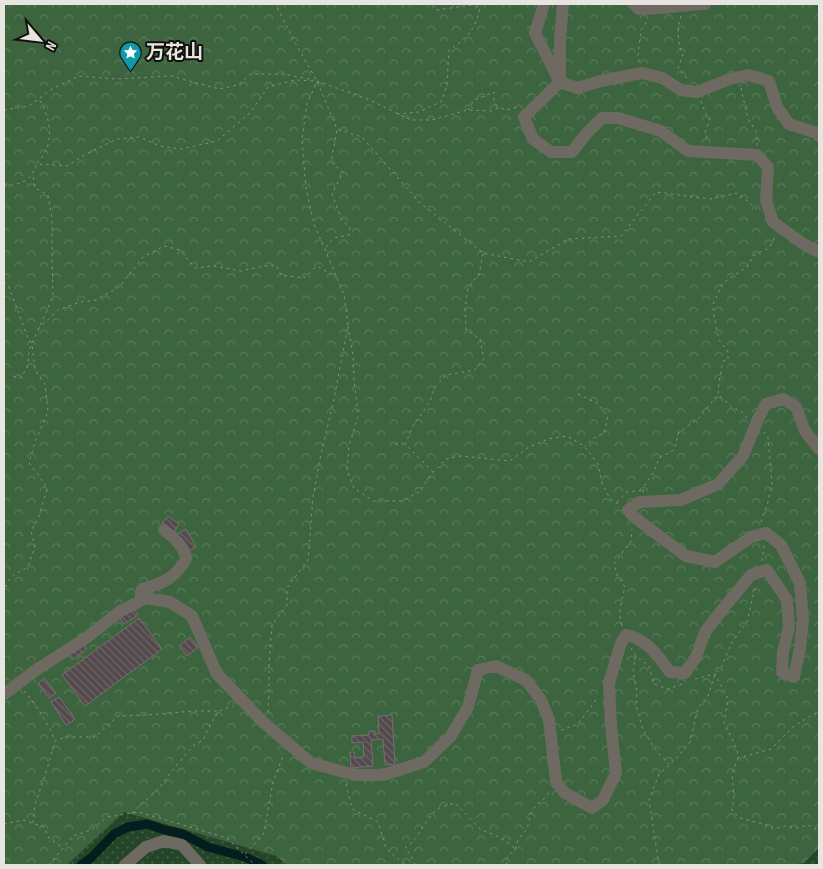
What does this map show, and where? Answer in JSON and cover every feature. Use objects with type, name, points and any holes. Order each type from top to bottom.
[{"type":"street","points":[[544,4],[535,33],[560,82],[577,88],[642,73],[662,78],[681,90],[696,92],[730,79],[748,75],[769,82],[777,107],[790,124],[817,133],[819,136]]},
{"type":"street","points":[[563,4],[560,38],[560,82],[524,117],[533,139],[551,152],[572,152],[602,118],[618,118],[661,131],[688,151],[757,156],[768,167],[766,200],[773,222],[802,243],[819,252]]},
{"type":"street","points":[[634,4],[640,9],[705,4]]},
{"type":"street","points":[[4,694],[36,670],[86,638],[119,612],[146,598],[170,602],[192,616],[218,674],[266,725],[311,763],[356,775],[383,775],[424,762],[451,736],[468,707],[478,670],[496,666],[526,680],[541,700],[549,720],[556,782],[565,793],[592,808],[603,800],[616,773],[609,683],[623,639],[632,636],[647,644],[670,672],[686,673],[696,657],[706,632],[722,610],[751,575],[767,570],[787,600],[789,627],[783,652],[782,672],[794,677],[800,648],[803,620],[800,583],[781,545],[766,533],[751,537],[715,562],[686,556],[631,513],[641,496],[681,500],[718,484],[743,456],[766,404],[783,398],[796,407],[805,431],[819,449]]},
{"type":"street","points":[[140,601],[142,589],[167,580],[176,573],[186,560],[186,555],[175,538],[164,530]]},
{"type":"street","points":[[125,865],[146,847],[164,841],[182,845],[200,865]]},
{"type":"path","points":[[273,4],[276,5],[317,81],[337,130],[332,162],[343,172],[332,194],[341,218],[350,228],[349,235],[334,238],[325,248]]},
{"type":"path","points":[[397,114],[419,112],[442,101],[447,84],[449,50],[464,40],[477,21],[480,8],[472,6],[437,10],[430,4]]},
{"type":"path","points":[[686,5],[679,24],[679,47],[683,54],[678,69],[689,79],[706,114],[710,118],[705,133],[716,153]]},
{"type":"path","points":[[642,73],[638,56],[641,30],[658,9]]},
{"type":"path","points":[[4,110],[29,106],[52,89],[79,76],[116,79],[170,76],[219,89],[238,85],[252,74],[284,74],[317,81],[370,100],[411,120],[432,120],[467,110],[491,112],[499,107]]},
{"type":"path","points":[[739,77],[748,119],[757,133],[757,156]]},
{"type":"path","points":[[37,164],[67,166],[86,154],[117,139],[139,137],[160,146],[181,150],[217,141],[250,113],[268,87],[295,80],[317,81]]},
{"type":"path","points":[[317,81],[307,102],[302,138],[306,188],[314,224],[344,294],[353,355],[358,416],[349,446],[347,470],[354,488],[373,501],[402,502],[419,492],[446,459],[460,456],[510,461],[529,447],[548,439],[567,436],[584,446],[598,464],[602,483],[610,499],[631,513],[631,541],[614,564],[616,575],[625,587],[620,621],[623,639],[628,643],[636,656],[649,666],[654,684],[668,689],[686,682]]},
{"type":"path","points":[[467,110],[474,100],[494,92],[494,103],[499,107],[506,110],[523,106]]},
{"type":"path","points":[[13,376],[20,378],[25,372],[29,348],[53,296],[52,220],[48,195],[35,188],[33,174],[42,158],[50,135],[45,110],[38,99]]},
{"type":"path","points":[[337,130],[362,137],[419,202],[483,253],[529,262],[568,239],[621,236],[656,192],[710,199],[737,193],[759,210]]},
{"type":"path","points":[[4,186],[20,184],[33,174]]},
{"type":"path","points":[[616,503],[627,492],[641,496],[644,486],[654,472],[659,458],[674,450],[679,432],[699,418],[718,394],[723,361],[728,360],[728,352],[719,340],[713,304],[723,283],[747,267],[754,254],[769,248],[774,239],[773,222]]},
{"type":"path","points":[[38,329],[58,310],[80,302],[96,300],[119,287],[143,257],[164,246],[180,250],[195,268],[214,266],[241,271],[276,265],[281,275],[304,278],[317,266],[337,278]]},
{"type":"path","points":[[405,444],[413,426],[430,402],[434,389],[446,375],[475,370],[484,359],[480,339],[466,330],[465,308],[468,288],[479,274],[483,253]]},
{"type":"path","points":[[4,282],[8,285],[26,336],[32,344],[35,370],[45,384],[48,412],[28,463],[40,477],[47,490],[38,519],[31,531],[35,546],[28,567],[13,575],[5,587],[4,595]]},
{"type":"path","points":[[266,725],[269,695],[268,664],[272,625],[287,605],[287,588],[308,560],[320,459],[348,326]]},
{"type":"path","points":[[578,394],[597,403],[608,416],[604,433],[592,439],[584,446]]},
{"type":"path","points":[[659,865],[649,800],[659,774],[676,759],[690,742],[698,708],[708,696],[715,674],[722,666],[731,644],[747,622],[764,547],[760,534],[761,522],[772,483],[768,437],[745,417],[741,410],[731,407],[718,394]]},
{"type":"path","points":[[395,444],[405,444],[434,472]]},
{"type":"path","points":[[636,656],[633,671],[637,692],[636,706],[643,730],[658,753],[669,765]]},
{"type":"path","points":[[695,679],[715,674]]},
{"type":"path","points":[[715,674],[728,699],[724,723],[738,758],[732,774],[734,796],[732,811],[740,818],[767,825],[774,829],[785,826],[798,828],[808,824],[819,831]]},
{"type":"path","points":[[18,683],[48,724],[55,741],[35,805],[33,823]]},
{"type":"path","points":[[550,733],[578,724],[599,696]]},
{"type":"path","points":[[55,741],[65,737],[95,737],[118,716],[219,710],[244,702]]},
{"type":"path","points":[[132,813],[161,786],[193,746],[203,740],[219,710]]},
{"type":"path","points":[[738,758],[771,749],[794,726],[819,711]]},
{"type":"path","points":[[244,854],[264,833],[273,782],[283,756],[280,748]]},
{"type":"path","points":[[343,772],[352,809],[378,822],[386,848],[406,865]]},
{"type":"path","points":[[507,865],[506,859],[515,849],[518,840],[527,829],[531,812],[536,804],[543,800],[556,782]]},
{"type":"path","points":[[415,865],[405,848],[413,842],[437,809],[455,803],[481,830],[495,835],[515,849]]},
{"type":"path","points":[[49,865],[73,836],[91,830],[107,817],[139,812],[227,838],[255,865]]},
{"type":"path","points":[[4,824],[23,820],[44,827],[48,838],[63,848]]},
{"type":"green space","points":[[4,4],[819,4],[819,848],[804,863],[789,865],[287,865],[276,856],[124,812],[67,865],[4,865]]},
{"type":"green space","points":[[124,812],[276,856],[287,865],[67,865]]},
{"type":"green space","points":[[819,848],[819,865],[789,865],[804,863]]},
{"type":"building","points":[[168,516],[179,524],[174,532],[162,523]]},
{"type":"building","points":[[186,529],[196,547],[187,552],[177,534]]},
{"type":"building","points":[[132,607],[138,615],[124,624],[118,616]]},
{"type":"building","points":[[139,618],[162,649],[85,706],[62,675]]},
{"type":"building","points":[[190,637],[198,647],[187,656],[179,646]]},
{"type":"building","points":[[83,643],[87,649],[72,660],[68,654]]},
{"type":"building","points":[[44,678],[56,693],[49,698],[38,684]]},
{"type":"building","points":[[59,697],[75,719],[66,725],[51,702]]},
{"type":"building","points":[[392,715],[395,764],[385,765],[383,739],[371,740],[373,766],[351,768],[350,752],[354,752],[355,758],[364,757],[363,742],[352,743],[352,736],[369,735],[369,731],[375,731],[375,734],[379,734],[378,716]]},
{"type":"waterway","points":[[81,865],[91,858],[114,834],[128,827],[147,824],[183,834],[208,847],[245,857],[262,865]]},
{"type":"place","name":"万花山","points":[[130,71]]}]
